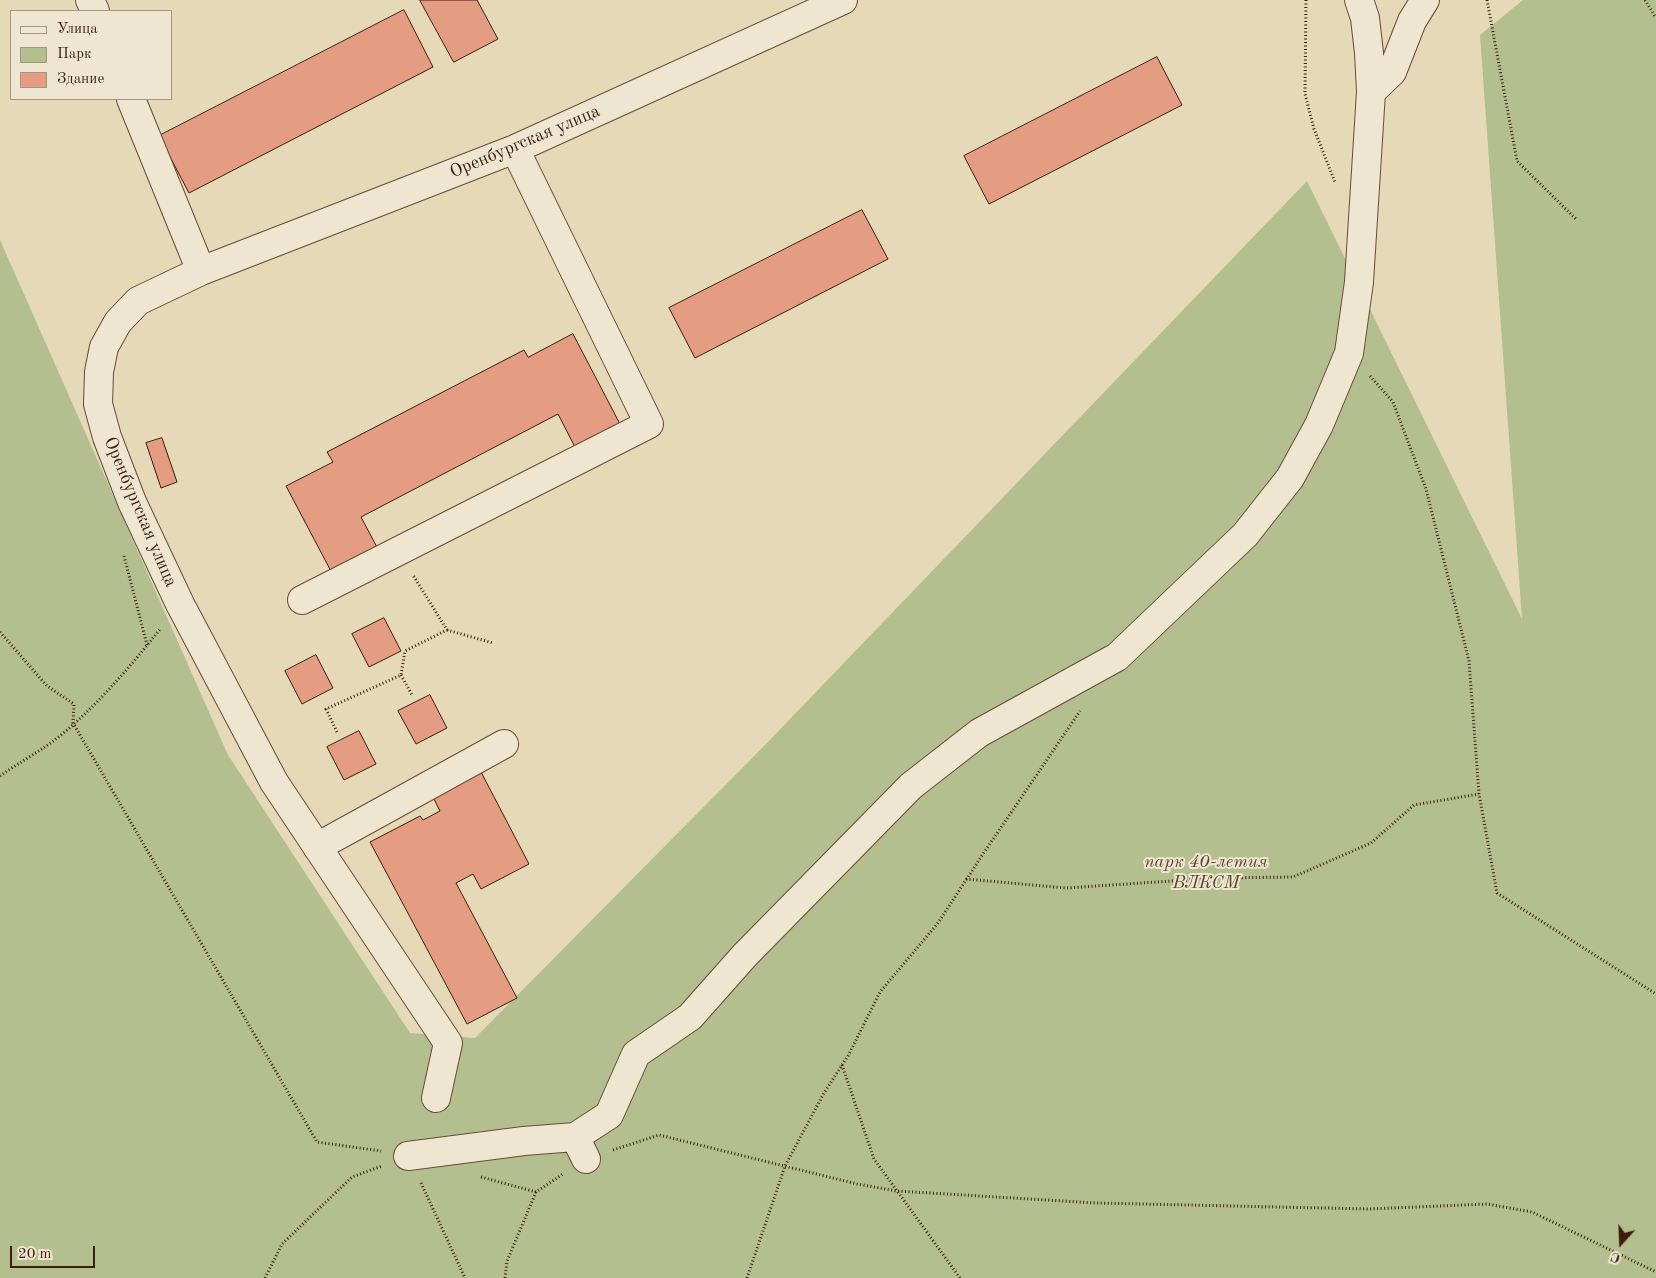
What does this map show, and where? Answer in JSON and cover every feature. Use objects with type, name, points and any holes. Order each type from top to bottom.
[{"type":"street","name":"Оренбургская улица","points":[[436,1098],[448,1043],[274,782],[180,604],[132,502],[107,437],[98,404],[99,372],[104,347],[118,322],[138,301],[201,271],[515,149],[843,0]]},
{"type":"street","points":[[408,1156],[524,1141],[580,1148],[609,1115],[636,1054],[690,1017],[745,955],[910,786],[979,733],[1117,657],[1245,535],[1290,478],[1319,425],[1349,353],[1359,282],[1371,92],[1365,18],[1359,0]]},
{"type":"street","points":[[1371,92],[1392,72],[1412,21],[1425,0]]},
{"type":"street","points":[[131,100],[201,271]]},
{"type":"street","points":[[302,600],[649,424],[515,149]]},
{"type":"street","points":[[317,847],[504,744]]},
{"type":"path","points":[[1306,0],[1305,94],[1314,130],[1336,182]]},
{"type":"path","points":[[1487,0],[1517,161],[1576,219]]},
{"type":"path","points":[[1645,0],[1656,18]]},
{"type":"path","points":[[1349,353],[1393,402],[1426,489],[1469,661],[1479,794],[1497,893],[1656,994]]},
{"type":"path","points":[[399,551],[447,630],[493,644]]},
{"type":"path","points":[[0,776],[52,742],[73,723],[128,670],[180,604]]},
{"type":"path","points":[[412,695],[401,675],[405,651],[447,630]]},
{"type":"path","points":[[0,632],[47,686],[74,704],[73,723],[317,1142],[408,1156]]},
{"type":"path","points":[[338,732],[326,709],[401,675]]},
{"type":"path","points":[[747,1278],[785,1166],[824,1094],[848,1056],[880,992],[938,923],[1084,706]]},
{"type":"path","points":[[966,879],[1066,888],[1217,878],[1293,877],[1371,843],[1414,805],[1479,794]]},
{"type":"path","points":[[842,1065],[874,1159],[960,1278]]},
{"type":"path","points":[[506,1278],[507,1262],[536,1192],[580,1148],[659,1135],[857,1184],[897,1191],[1096,1203],[1369,1209],[1487,1204],[1532,1212],[1656,1272]]},
{"type":"path","points":[[265,1278],[282,1244],[352,1177],[408,1156]]},
{"type":"path","points":[[408,1156],[466,1278]]},
{"type":"green space","name":"парк 40-летия ВЛКСМ","points":[[1523,0],[1656,0],[1656,1278],[0,1278],[0,240],[228,755],[410,1033],[475,1038],[766,744],[1307,181],[1522,619],[1480,35]]},
{"type":"building","points":[[420,0],[477,0],[498,39],[454,62]]},
{"type":"building","points":[[404,10],[433,67],[189,193],[159,136]]},
{"type":"building","points":[[1157,57],[1182,105],[989,204],[964,156]]},
{"type":"building","points":[[862,210],[888,259],[695,358],[669,308]]},
{"type":"building","points":[[573,334],[621,426],[576,449],[558,414],[361,517],[379,551],[333,575],[286,486],[333,462],[327,452],[524,350],[528,357]]},
{"type":"building","points":[[162,438],[177,482],[161,488],[146,443]]},
{"type":"building","points":[[384,618],[401,651],[369,667],[352,634]]},
{"type":"building","points":[[316,655],[333,688],[302,704],[285,671]]},
{"type":"building","points":[[430,695],[447,728],[416,744],[398,711]]},
{"type":"building","points":[[359,731],[376,764],[344,780],[327,747]]},
{"type":"building","points":[[480,770],[529,864],[481,889],[473,874],[456,883],[517,998],[467,1024],[370,842],[420,816],[423,820],[440,811],[432,795]]}]
